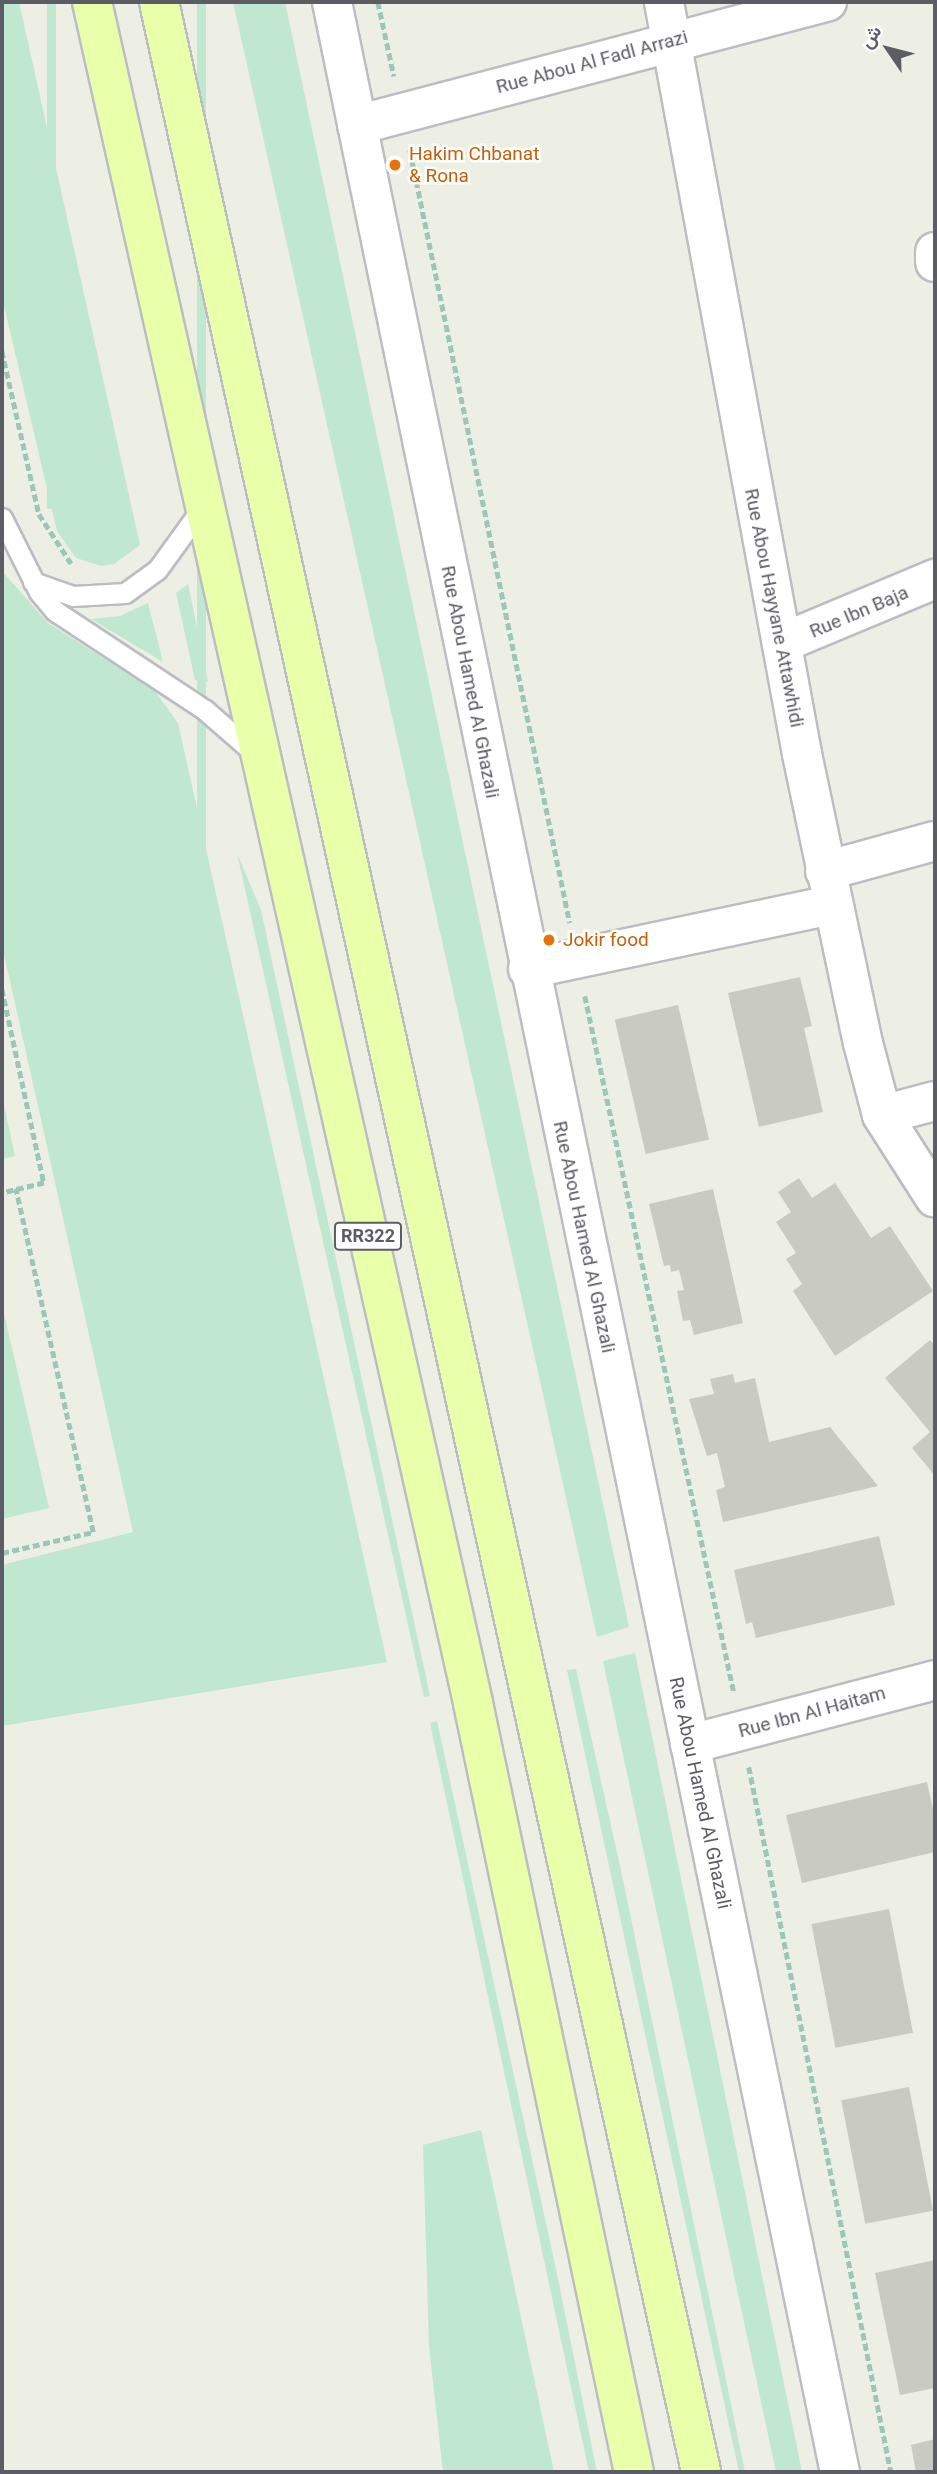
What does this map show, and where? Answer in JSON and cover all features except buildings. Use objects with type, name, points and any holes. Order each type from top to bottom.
[{"type":"main road","name":"RR322","points":[[92,2],[473,1703],[634,2472]]},
{"type":"main road","name":"RR322","points":[[159,2],[701,2472]]},
{"type":"street","name":"Rue Abou Hamed Al Ghazali","points":[[332,2],[528,969],[840,2472]]},
{"type":"street","name":"Rue Abou Hayyane Attawhidi","points":[[664,2],[675,40],[687,130],[829,888],[882,1115],[935,1198]]},
{"type":"street","name":"Rue Abou Al Fadl Arrazi","points":[[357,125],[827,2]]},
{"type":"street","points":[[935,252],[935,262]]},
{"type":"street","name":"Rue Ibn Baja","points":[[782,643],[935,579]]},
{"type":"street","points":[[528,969],[577,958],[829,888],[935,841]]},
{"type":"street","points":[[882,1115],[935,1101]]},
{"type":"street","name":"Rue Ibn Al Haitam","points":[[690,1744],[935,1680]]},
{"type":"lane","points":[[33,582],[82,597],[125,593],[158,570],[205,504]]},
{"type":"lane","points":[[2,518],[33,582],[55,611],[215,718],[261,760]]},
{"type":"path","points":[[378,2],[741,1730],[891,2472]]},
{"type":"path","points":[[2,351],[39,514],[59,550],[80,570]]},
{"type":"path","points":[[2,989],[44,1183],[2,1193]]},
{"type":"path","points":[[2,1553],[93,1532],[16,1189]]},
{"type":"green space","points":[[2,2],[19,2],[140,545],[114,564],[101,566],[76,558],[57,531],[2,297]]},
{"type":"green space","points":[[47,2],[56,2],[56,509],[47,509]]},
{"type":"green space","points":[[197,2],[206,2],[206,1689],[197,1689]]},
{"type":"green space","points":[[233,2],[285,2],[629,1627],[597,1637]]},
{"type":"green space","points":[[2,571],[48,623],[155,691],[178,723],[387,1662],[2,1726],[2,1565],[133,1532],[2,945]]},
{"type":"green space","points":[[188,584],[208,682],[195,680],[176,593]]},
{"type":"green space","points":[[148,603],[163,662],[91,619],[120,616]]},
{"type":"green space","points":[[237,853],[261,910],[430,1696],[424,1697]]},
{"type":"green space","points":[[2,1096],[15,1156],[2,1159]]},
{"type":"green space","points":[[2,1305],[49,1508],[2,1519]]},
{"type":"green space","points":[[635,1653],[802,2472],[776,2472],[603,1661]]},
{"type":"green space","points":[[576,1669],[622,1875],[745,2472],[739,2472],[567,1670]]},
{"type":"green space","points":[[437,1721],[557,2274],[597,2472],[589,2472],[430,1723]]},
{"type":"green space","points":[[481,2130],[554,2472],[443,2472],[429,2346],[423,2145]]},
{"type":"place","name":"Hakim Chbanat & Rona","points":[[395,165]]},
{"type":"place","name":"Jokir food","points":[[549,940]]}]
